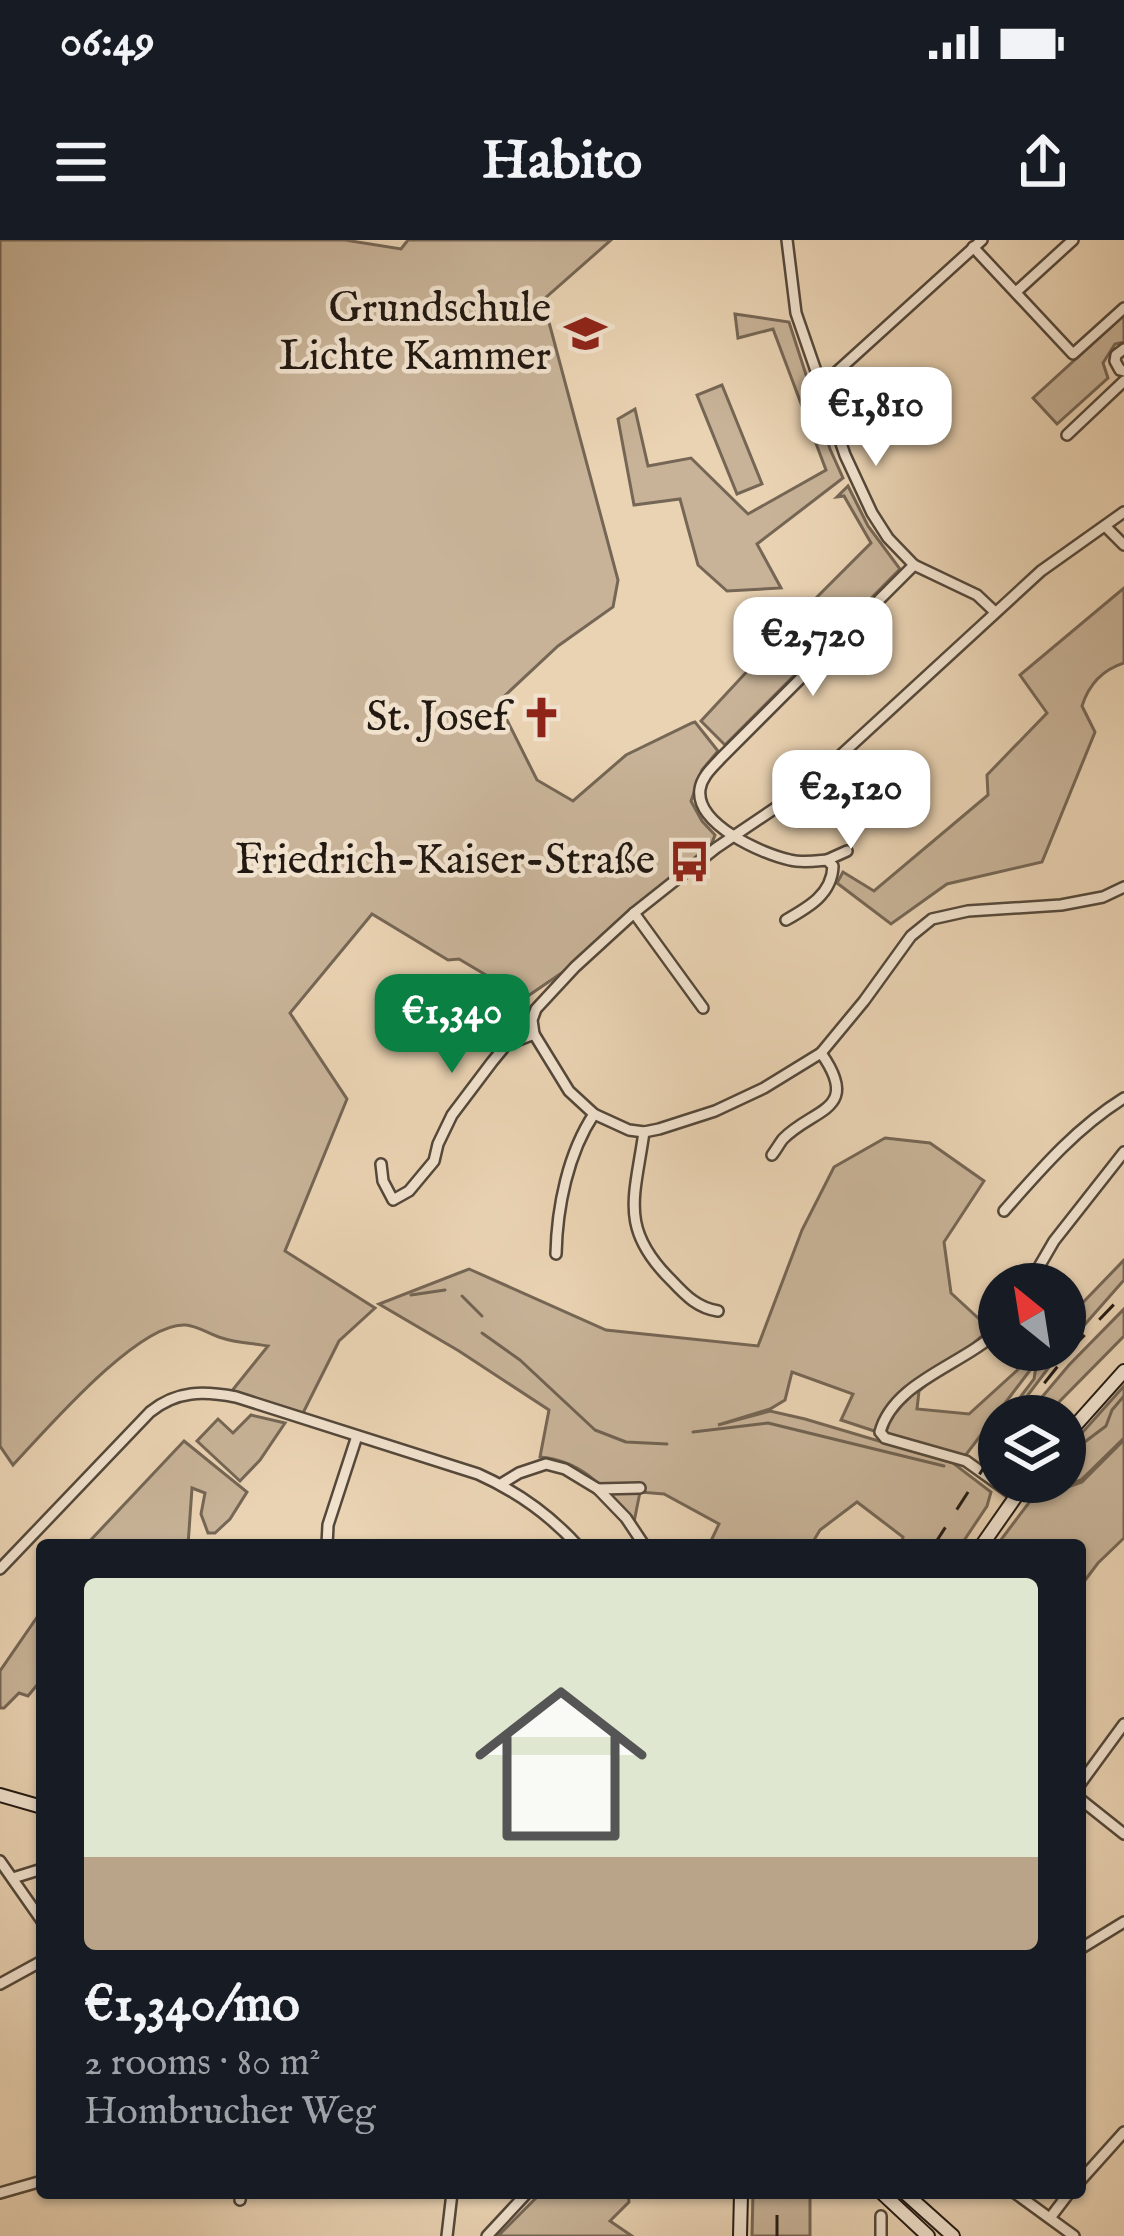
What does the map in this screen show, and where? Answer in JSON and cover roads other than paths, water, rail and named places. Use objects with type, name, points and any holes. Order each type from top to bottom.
[{"type":"street","points":[[788,240],[796,314],[845,455],[872,513],[914,566],[977,596],[995,612]]},
{"type":"street","points":[[1016,292],[1073,240]]},
{"type":"street","points":[[820,387],[978,244],[1073,354],[1124,308]]},
{"type":"street","points":[[1124,349],[1114,361],[1124,371]]},
{"type":"street","points":[[1067,435],[1124,381]]},
{"type":"street","points":[[1124,512],[1041,571],[805,788],[716,848],[634,913],[536,1009],[534,1034],[568,1091],[594,1114],[644,1132],[715,1111],[821,1053],[911,936],[932,919],[968,911],[1061,905],[1103,897],[1124,887]]},
{"type":"street","points":[[1105,526],[1124,545]]},
{"type":"street","points":[[847,851],[827,860],[787,860],[719,827],[704,808],[700,793],[704,778],[914,566]]},
{"type":"street","points":[[786,920],[808,908],[829,887],[833,866],[827,860]]},
{"type":"street","points":[[634,913],[704,1008]]},
{"type":"street","points":[[381,1164],[393,1200],[410,1191],[434,1161],[452,1114],[488,1066],[506,1046],[534,1034]]},
{"type":"street","points":[[772,1155],[784,1138],[833,1101],[833,1070],[821,1053]]},
{"type":"street","points":[[1004,1211],[1064,1143],[1124,1098]]},
{"type":"street","points":[[556,1254],[557,1220],[570,1171],[594,1114]]},
{"type":"street","points":[[644,1132],[633,1200],[642,1240],[650,1257],[681,1291],[703,1308],[718,1310]]},
{"type":"street","points":[[1041,1263],[1124,1152]]},
{"type":"street","points":[[978,1348],[895,1400],[880,1432],[978,1470]]},
{"type":"street","points":[[1086,1414],[1124,1371]]},
{"type":"street","points":[[0,1569],[140,1421],[160,1404],[197,1392],[236,1397],[453,1465],[501,1484],[543,1512],[571,1539]]},
{"type":"street","points":[[327,1539],[357,1436]]},
{"type":"street","points":[[501,1484],[546,1464],[565,1469],[598,1490],[640,1539]]},
{"type":"street","points":[[598,1490],[640,1488]]},
{"type":"street","points":[[986,1539],[1010,1503]]},
{"type":"street","points":[[1086,1776],[1124,1724]]},
{"type":"street","points":[[0,1795],[36,1805]]},
{"type":"street","points":[[1086,1804],[1124,1834]]},
{"type":"street","points":[[0,1861],[36,1913]]},
{"type":"street","points":[[13,1878],[36,1870]]},
{"type":"street","points":[[1086,1945],[1124,1922]]},
{"type":"street","points":[[0,1984],[36,1964]]},
{"type":"street","points":[[1086,2174],[1124,2132]]},
{"type":"street","points":[[0,2193],[36,2183]]},
{"type":"street","points":[[447,2236],[451,2199]]},
{"type":"street","points":[[487,2236],[521,2199]]},
{"type":"street","points":[[740,2236],[741,2199]]},
{"type":"street","points":[[888,2199],[928,2236]]},
{"type":"street","points":[[912,2199],[953,2236]]},
{"type":"street","points":[[1023,2199],[1074,2236]]},
{"type":"street","points":[[1050,2218],[1064,2199]]},
{"type":"street","points":[[881,2216],[881,2236]]},
{"type":"waterway","points":[[411,1295],[445,1290]]},
{"type":"waterway","points":[[462,1296],[482,1316]]},
{"type":"waterway","points":[[482,1333],[520,1360],[595,1430],[626,1442],[667,1444]]},
{"type":"waterway","points":[[1086,1441],[1106,1426],[1124,1396]]},
{"type":"waterway","points":[[693,1432],[768,1423],[944,1466]]},
{"type":"railway","points":[[1035,1395],[1124,1294]]},
{"type":"railway","points":[[938,1539],[978,1477]]},
{"type":"railway","points":[[777,2199],[777,2236]]},
{"type":"place","name":"Grundschule Lichte Kammer","points":[[585,333]]},
{"type":"place","name":"St. Josef","points":[[542,718]]},
{"type":"place","name":"Friedrich-Kaiser-Straße","points":[[689,861]]}]
